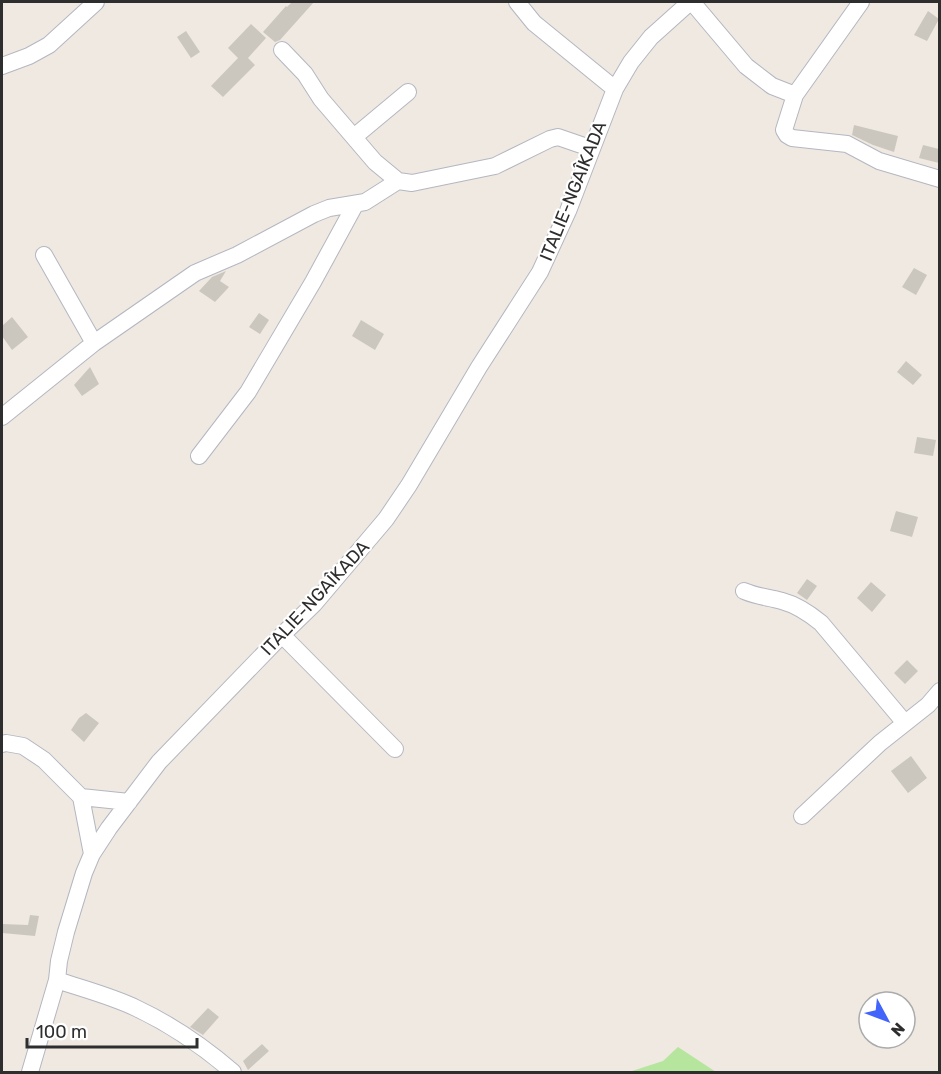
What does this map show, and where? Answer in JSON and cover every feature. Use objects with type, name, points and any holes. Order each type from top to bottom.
[{"type":"street","points":[[2,66],[29,56],[49,45],[96,2]]},
{"type":"street","points":[[517,2],[534,23],[615,89]]},
{"type":"street","points":[[691,2],[746,66],[772,86],[795,95]]},
{"type":"street","name":"ITALIE-NGAÎKADA","points":[[30,1072],[57,980],[58,961],[66,932],[92,854],[159,762],[338,578],[386,519],[540,272],[568,211],[590,148],[615,89],[631,62],[651,38],[691,2]]},
{"type":"street","points":[[861,2],[795,95],[784,130],[792,138],[847,144],[879,161],[939,179]]},
{"type":"street","points":[[282,50],[305,74],[321,99],[375,162],[398,181],[412,183],[495,166],[558,137],[590,148]]},
{"type":"street","points":[[354,137],[408,92]]},
{"type":"street","points":[[2,417],[94,343],[195,273],[237,255],[314,213],[364,202],[398,181]]},
{"type":"street","points":[[199,456],[248,392],[355,205]]},
{"type":"street","points":[[44,255],[94,343]]},
{"type":"street","points":[[744,591],[758,597],[784,602],[809,613],[821,623],[905,723]]},
{"type":"street","points":[[282,635],[395,749]]},
{"type":"street","points":[[802,816],[928,705],[939,691]]},
{"type":"street","points":[[2,744],[23,746],[44,760],[81,797],[92,854]]},
{"type":"street","points":[[81,797],[129,802]]},
{"type":"street","points":[[57,980],[105,995],[136,1008],[164,1023],[233,1072]]},
{"type":"green space","points":[[678,1047],[716,1072],[629,1072],[663,1061]]},
{"type":"building","points":[[292,2],[314,2],[280,40],[275,42],[263,32]]},
{"type":"building","points":[[928,11],[939,19],[927,41],[914,35]]},
{"type":"building","points":[[251,24],[266,38],[248,58],[255,65],[223,97],[211,86],[238,58],[228,48]]},
{"type":"building","points":[[186,31],[200,52],[191,58],[177,37]]},
{"type":"building","points":[[854,125],[898,136],[894,152],[852,135]]},
{"type":"building","points":[[923,145],[939,149],[939,163],[919,158]]},
{"type":"building","points":[[914,268],[927,275],[916,295],[902,287]]},
{"type":"building","points":[[226,271],[220,281],[229,287],[215,302],[199,291],[212,277]]},
{"type":"building","points":[[259,313],[269,320],[260,334],[249,327]]},
{"type":"building","points":[[12,317],[28,337],[12,350],[2,336],[2,326]]},
{"type":"building","points":[[361,320],[384,334],[375,350],[352,336]]},
{"type":"building","points":[[906,361],[922,375],[913,385],[897,372]]},
{"type":"building","points":[[90,367],[99,384],[82,396],[74,385]]},
{"type":"building","points":[[917,437],[936,440],[933,456],[914,453]]},
{"type":"building","points":[[896,511],[918,517],[912,537],[890,531]]},
{"type":"building","points":[[807,579],[817,586],[807,600],[797,593]]},
{"type":"building","points":[[871,582],[886,595],[872,612],[857,598]]},
{"type":"building","points":[[907,660],[918,671],[905,684],[894,673]]},
{"type":"building","points":[[86,713],[99,723],[84,742],[71,730],[79,718]]},
{"type":"building","points":[[911,756],[927,778],[908,793],[891,771]]},
{"type":"building","points":[[30,915],[39,916],[35,936],[2,933],[2,924],[28,925]]},
{"type":"building","points":[[208,1008],[219,1017],[203,1035],[190,1027]]},
{"type":"building","points":[[262,1044],[269,1051],[248,1070],[243,1061]]}]
